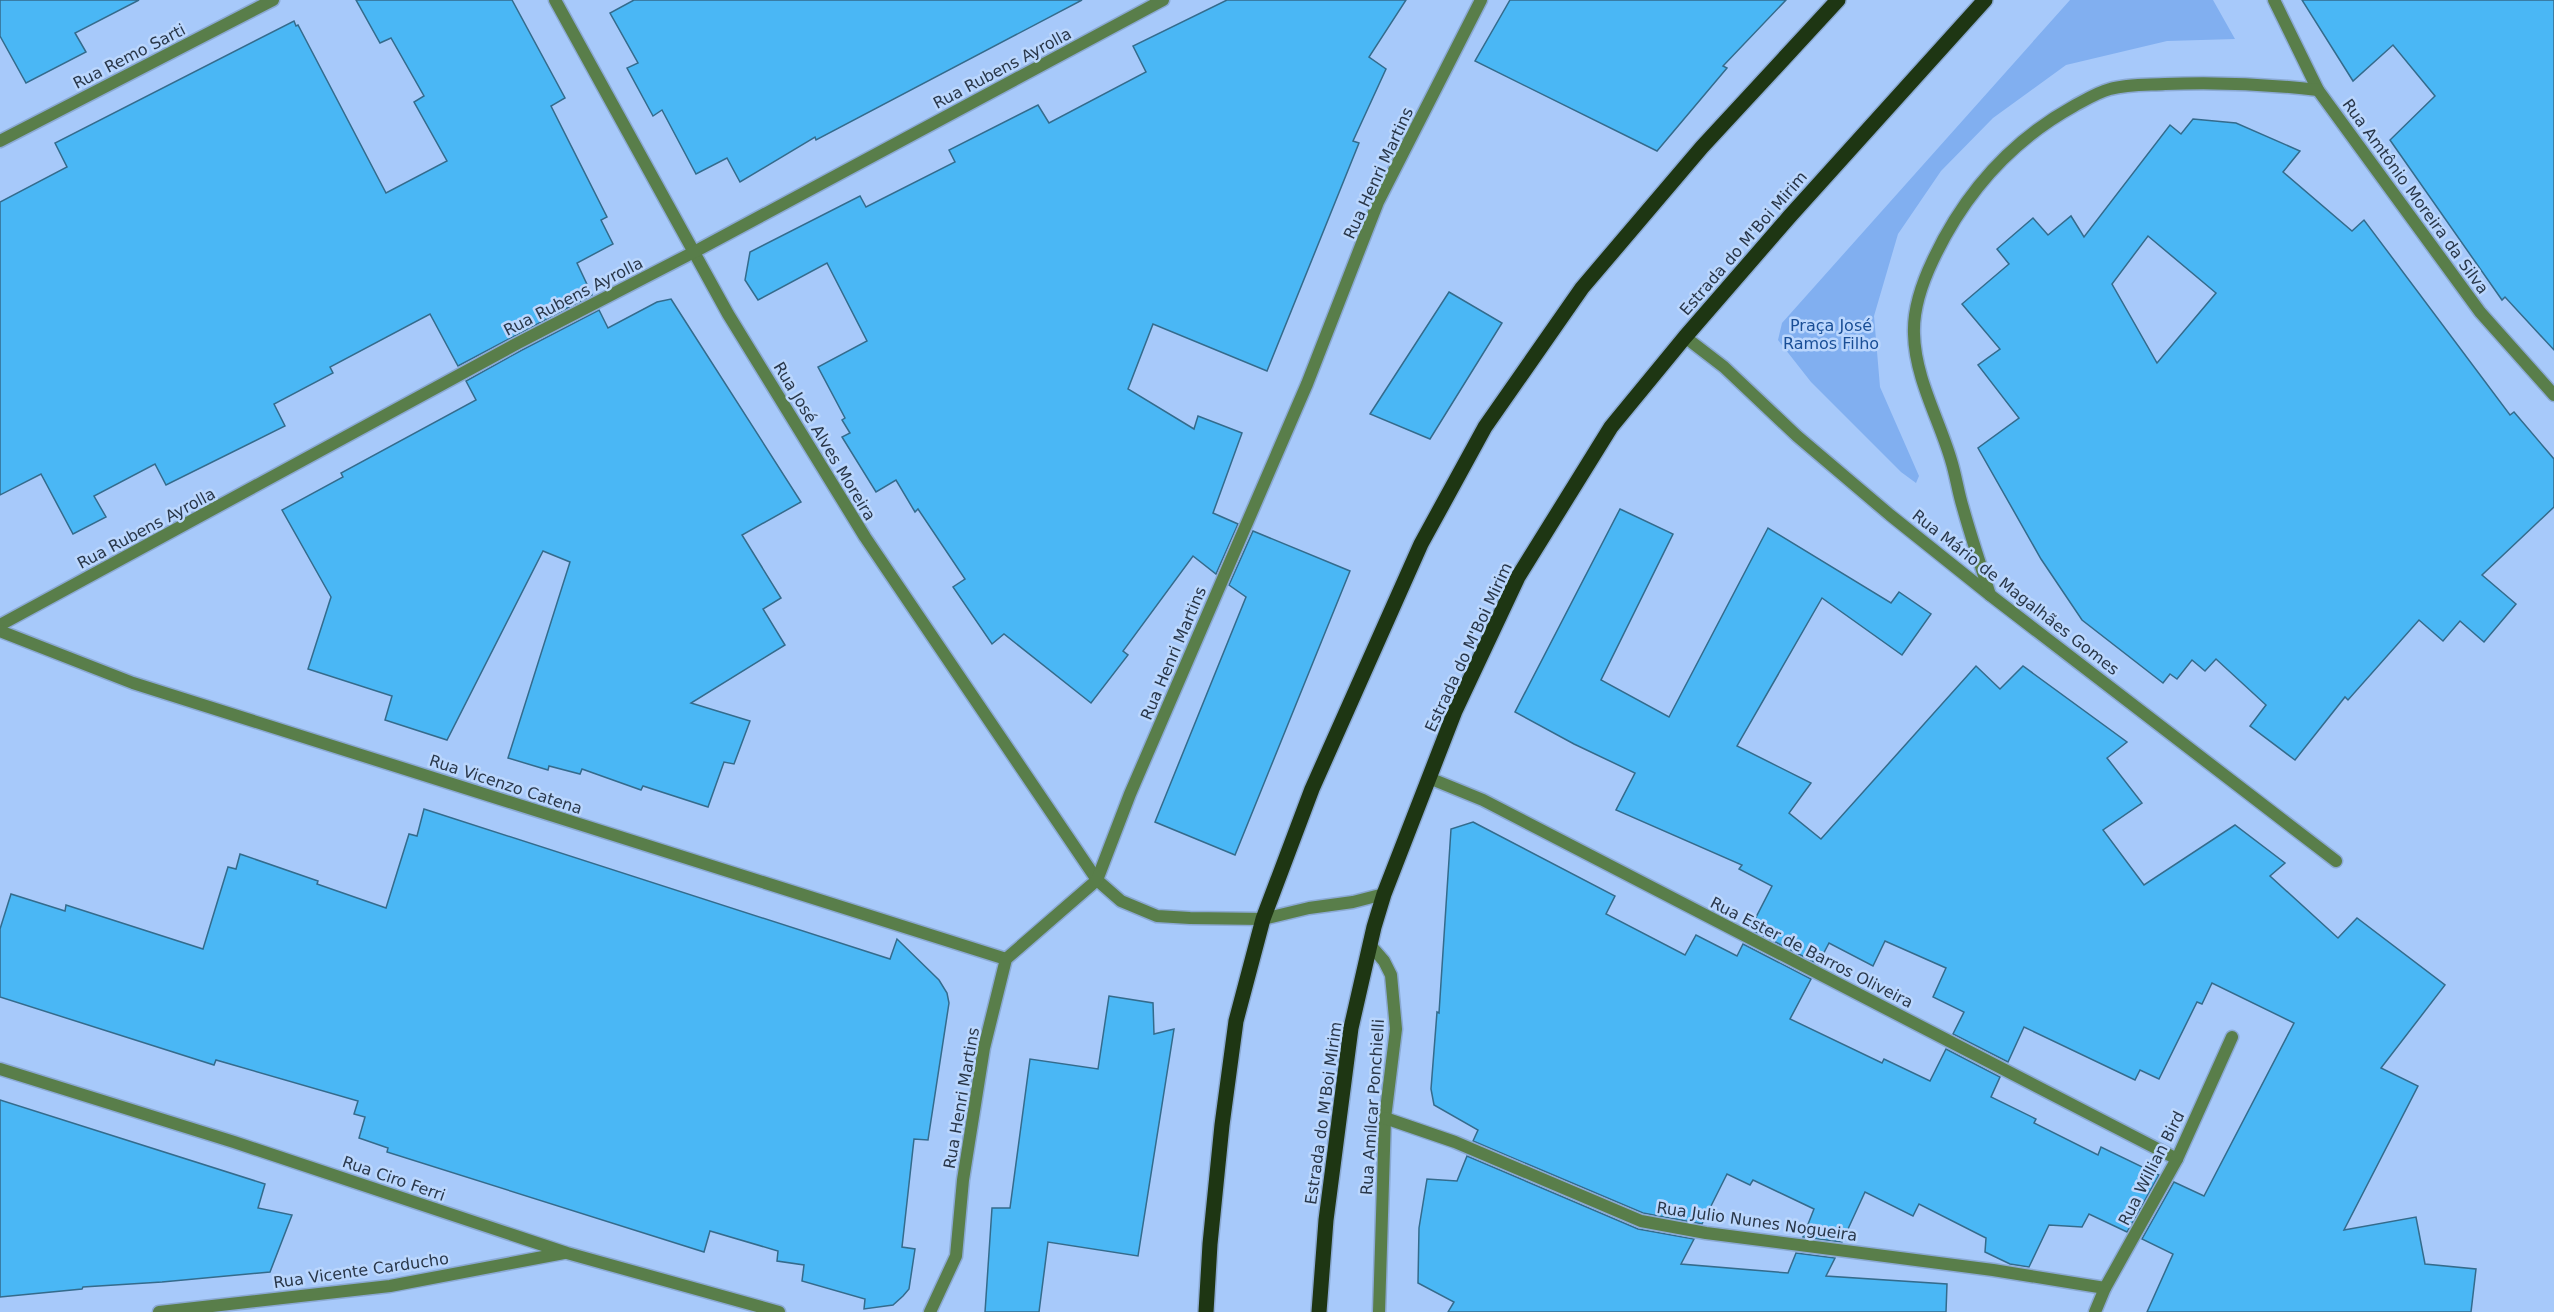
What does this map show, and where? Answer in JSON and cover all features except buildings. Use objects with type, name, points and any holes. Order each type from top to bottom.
[{"type":"main road","points":[[1206,1312],[1210,1244],[1222,1125],[1236,1022],[1263,919],[1312,789],[1416,555],[1485,427],[1582,288],[1702,147],[1838,0]]},
{"type":"main road","name":"Estrada do M'Boi Mirim","points":[[1319,1312],[1326,1220],[1351,1028],[1384,894],[1455,711],[1518,577],[1611,427],[1685,337],[1798,207],[1985,0]]},
{"type":"street","name":"Rua Remo Sarti","points":[[0,141],[273,0]]},
{"type":"street","name":"Rua José Alves Moreira","points":[[555,0],[728,314],[864,537],[1097,880]]},
{"type":"street","name":"Rua Rubens Ayrolla","points":[[0,625],[518,344],[1164,0]]},
{"type":"street","name":"Rua Henri Martins","points":[[930,1312],[956,1256],[963,1180],[984,1048],[1006,959],[1097,880],[1130,794],[1307,384],[1378,202],[1481,0]]},
{"type":"street","name":"Rua Amtônio Moreira da Silva","points":[[2274,0],[2318,90],[2480,312],[2554,395]]},
{"type":"street","points":[[1990,595],[1962,507],[1952,461],[1917,363],[1914,334],[1916,312],[1926,275],[1944,236],[1963,204],[1991,170],[2031,135],[2064,112],[2110,88],[2134,85],[2259,83],[2318,90]]},
{"type":"street","name":"Rua Mário de Magalhães Gomes","points":[[1685,337],[1724,367],[1797,436],[1990,595],[2336,861]]},
{"type":"street","name":"Rua Vicenzo Catena","points":[[0,631],[133,682],[1006,959]]},
{"type":"street","name":"Rua Ester de Barros Oliveira","points":[[1429,778],[1483,800],[2177,1159]]},
{"type":"street","points":[[1097,880],[1121,901],[1157,916],[1263,919],[1384,894]]},
{"type":"street","name":"Rua Amílcar Ponchielli","points":[[1371,946],[1384,961],[1391,975],[1396,1029],[1385,1118],[1379,1312]]},
{"type":"street","name":"Rua Willian Bird","points":[[2095,1312],[2105,1288],[2177,1159],[2232,1037]]},
{"type":"street","name":"Rua Ciro Ferri","points":[[0,1069],[234,1142],[567,1253],[779,1312]]},
{"type":"street","name":"Rua Julio Nunes Nogueira","points":[[1385,1118],[1455,1142],[1641,1221],[1706,1233],[1880,1255],[2105,1288]]},
{"type":"street","name":"Rua Vicente Carducho","points":[[159,1312],[390,1286],[567,1253]]},
{"type":"green space","name":"Praça José Ramos Filho","points":[[2070,0],[2213,0],[2235,39],[2167,41],[2066,65],[1993,118],[1941,171],[1898,234],[1874,316],[1880,387],[1919,476],[1916,483],[1901,472],[1811,382],[1778,340],[1782,323]]}]
